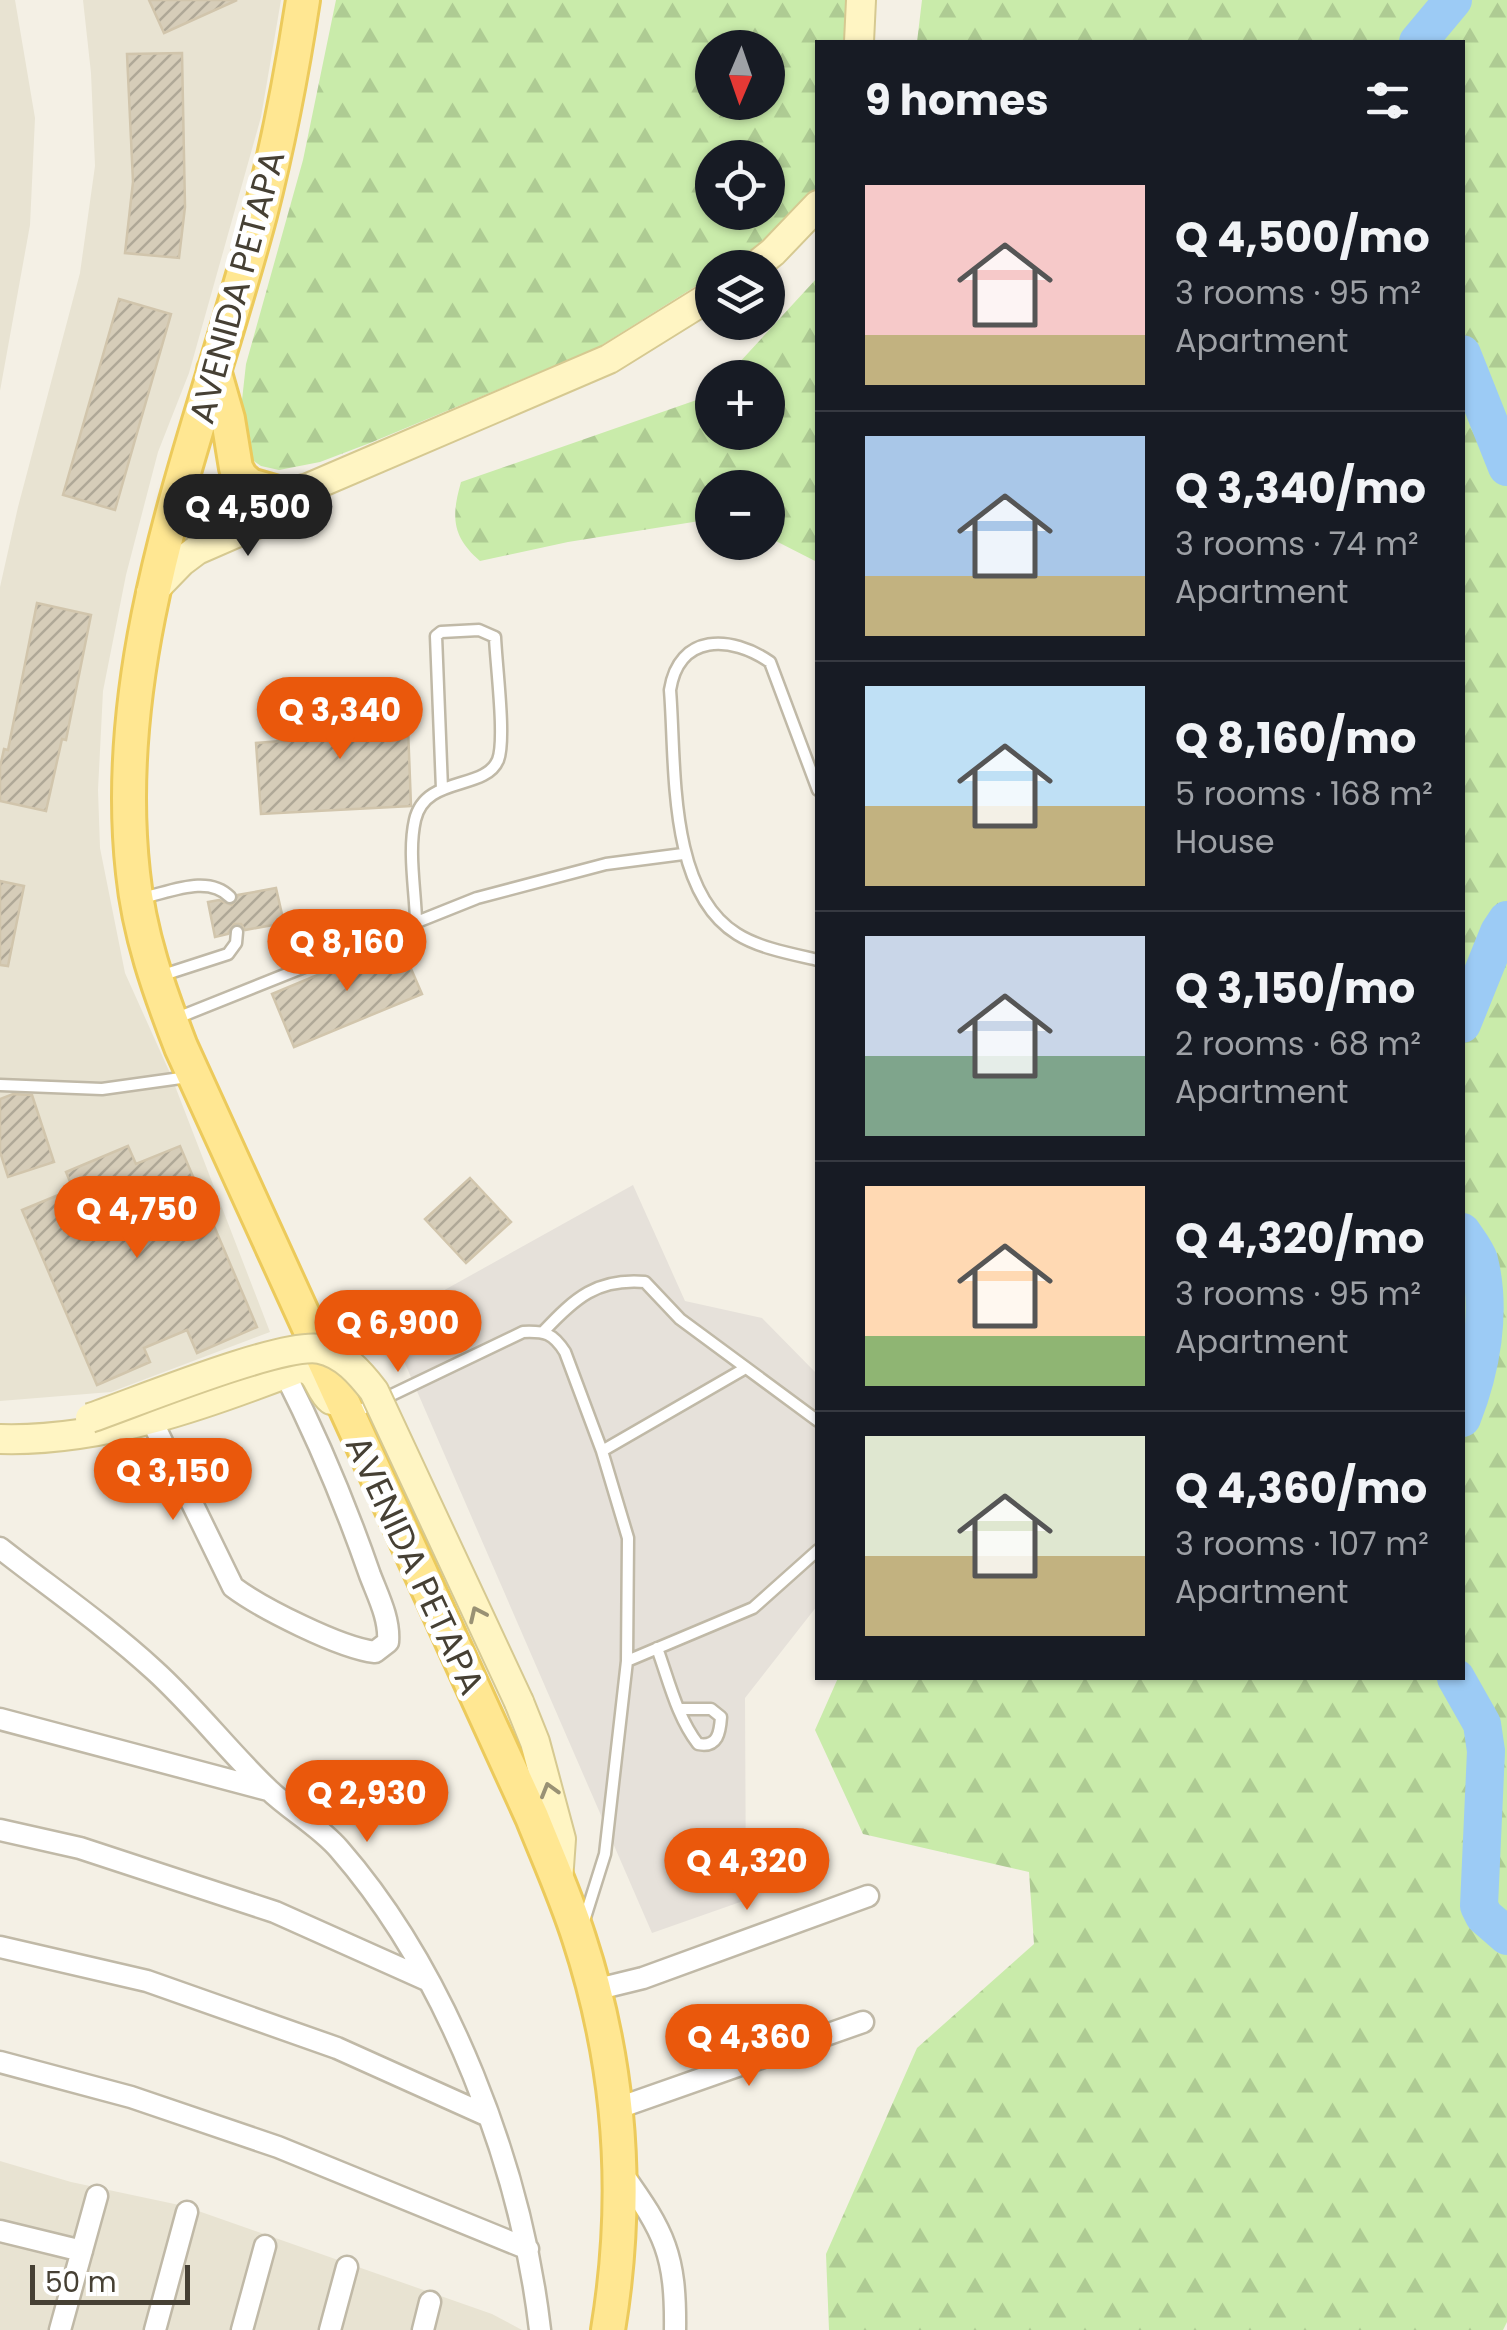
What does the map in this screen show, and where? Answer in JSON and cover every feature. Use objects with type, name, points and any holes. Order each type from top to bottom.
[{"type":"main road","name":"AVENIDA PETAPA","points":[[304,0],[260,215],[152,593],[134,694],[130,801],[136,899],[155,978],[194,1077],[532,1817],[579,1938],[618,2108],[622,2173],[608,2330]]},
{"type":"main road","points":[[859,40],[861,0]]},
{"type":"main road","points":[[774,250],[815,208]]},
{"type":"main road","points":[[173,521],[295,491],[609,358],[695,305]]},
{"type":"main road","points":[[214,370],[236,468],[250,485],[295,491]]},
{"type":"main road","points":[[152,593],[180,562],[197,550],[277,515],[295,491]]},
{"type":"main road","points":[[11,1439],[90,1418],[283,1352],[318,1349],[342,1359],[374,1391],[535,1742],[561,1840],[558,1882]]},
{"type":"main road","points":[[11,1439],[79,1434],[151,1418],[300,1368],[310,1369],[324,1395],[345,1413]]},
{"type":"street","points":[[151,1418],[233,1586],[257,1604],[352,1646],[379,1650],[388,1642],[386,1619],[348,1511],[285,1374]]},
{"type":"street","points":[[0,1548],[154,1669],[270,1790],[337,1846],[408,1943],[467,2057],[503,2158],[528,2249],[540,2330]]},
{"type":"street","points":[[0,1720],[270,1790]]},
{"type":"street","points":[[0,1830],[80,1848],[274,1912],[427,1980]]},
{"type":"street","points":[[594,1990],[643,1978],[868,1896]]},
{"type":"street","points":[[0,1948],[147,1981],[336,2048],[486,2115]]},
{"type":"street","points":[[618,2108],[862,2022]]},
{"type":"street","points":[[0,2062],[132,2097],[260,2141],[528,2249]]},
{"type":"street","points":[[622,2173],[654,2218],[670,2253],[675,2287],[674,2330]]},
{"type":"street","points":[[60,2330],[97,2196]]},
{"type":"street","points":[[155,2330],[187,2212]]},
{"type":"street","points":[[0,2231],[82,2251]]},
{"type":"street","points":[[242,2330],[265,2246]]},
{"type":"street","points":[[330,2330],[347,2267]]},
{"type":"street","points":[[422,2330],[430,2302]]},
{"type":"lane","points":[[416,920],[415,821],[426,798],[487,772],[498,762],[495,637],[486,630],[441,632],[436,636],[442,789]]},
{"type":"lane","points":[[815,782],[770,662],[738,645],[711,644],[692,650],[677,666],[670,690],[683,854],[695,887],[717,918],[738,935],[815,959]]},
{"type":"lane","points":[[171,1021],[477,898],[606,864],[683,854]]},
{"type":"lane","points":[[136,899],[204,884],[218,886],[230,897]]},
{"type":"lane","points":[[155,978],[228,954],[236,943],[236,932]]},
{"type":"lane","points":[[0,1085],[102,1089],[194,1077]]},
{"type":"lane","points":[[544,1331],[577,1296],[622,1280],[645,1282],[680,1320],[815,1419]]},
{"type":"lane","points":[[345,1413],[523,1332],[544,1331],[556,1337],[565,1352],[602,1451],[628,1538],[627,1661],[605,1854],[579,1938]]},
{"type":"lane","points":[[602,1451],[744,1369]]},
{"type":"lane","points":[[627,1661],[753,1608],[815,1553]]},
{"type":"lane","points":[[658,1648],[685,1727],[698,1744],[709,1745],[716,1740],[721,1717],[711,1710],[679,1709]]},
{"type":"shaded area","points":[[0,0],[15,0],[35,118],[30,225],[0,391]]},
{"type":"shaded area","points":[[83,0],[281,0],[261,117],[189,373],[158,452],[126,575],[103,691],[98,790],[100,848],[125,973],[170,1073],[270,1332],[111,1392],[0,1401],[0,587],[80,273],[95,166]]},
{"type":"shaded area","points":[[633,1185],[685,1301],[762,1318],[815,1372],[815,1609],[745,1698],[746,1900],[652,1933],[387,1322]]},
{"type":"shaded area","points":[[0,2161],[71,2182],[184,2206],[492,2314],[522,2330],[0,2330]]},
{"type":"green space","points":[[336,0],[861,0],[859,40],[815,40],[815,208],[808,217],[755,250],[695,250],[695,287],[597,348],[320,462],[279,470],[261,466],[248,457],[240,418],[246,364],[303,160]]},
{"type":"green space","points":[[922,0],[1507,0],[1507,2322],[1503,2330],[829,2330],[826,2254],[917,2048],[1034,1944],[1029,1872],[863,1834],[815,1730],[837,1680],[1465,1680],[1465,40],[917,40]]},
{"type":"green space","points":[[815,280],[815,561],[785,546],[785,470],[695,470],[695,522],[480,561],[464,543],[456,526],[461,482],[695,401],[695,450],[785,450],[785,360],[742,360],[760,340],[785,340],[785,313]]},
{"type":"building","points":[[149,0],[237,0],[164,33]]},
{"type":"building","points":[[182,53],[185,207],[179,258],[125,253],[133,182],[127,54]]},
{"type":"building","points":[[119,299],[171,314],[115,510],[63,495]]},
{"type":"building","points":[[37,603],[91,615],[66,740],[62,739],[46,811],[0,801],[0,767],[4,749],[8,750]]},
{"type":"building","points":[[407,701],[411,806],[261,814],[256,743],[310,739],[308,707]]},
{"type":"building","points":[[0,881],[24,886],[8,966],[0,965]]},
{"type":"building","points":[[276,888],[284,923],[245,930],[241,924],[234,924],[228,934],[215,937],[208,902],[219,900],[232,905],[238,895]]},
{"type":"building","points":[[399,941],[422,994],[294,1047],[272,994]]},
{"type":"building","points":[[13,1094],[32,1095],[54,1162],[8,1177],[0,1152],[0,1099]]},
{"type":"building","points":[[128,1146],[136,1164],[180,1146],[257,1327],[197,1353],[187,1330],[144,1348],[150,1362],[97,1385],[22,1210],[73,1189],[66,1172]]},
{"type":"building","points":[[470,1178],[511,1222],[466,1263],[425,1219]]},
{"type":"waterway","points":[[1420,40],[1453,0]]},
{"type":"waterway","points":[[1465,362],[1507,467]]},
{"type":"waterway","points":[[1465,1017],[1507,920]]},
{"type":"waterway","points":[[1465,1236],[1479,1260],[1485,1300],[1479,1361],[1465,1408]]},
{"type":"waterway","points":[[1457,1680],[1482,1724],[1486,1751],[1479,1906],[1484,1916],[1507,1936]]}]
